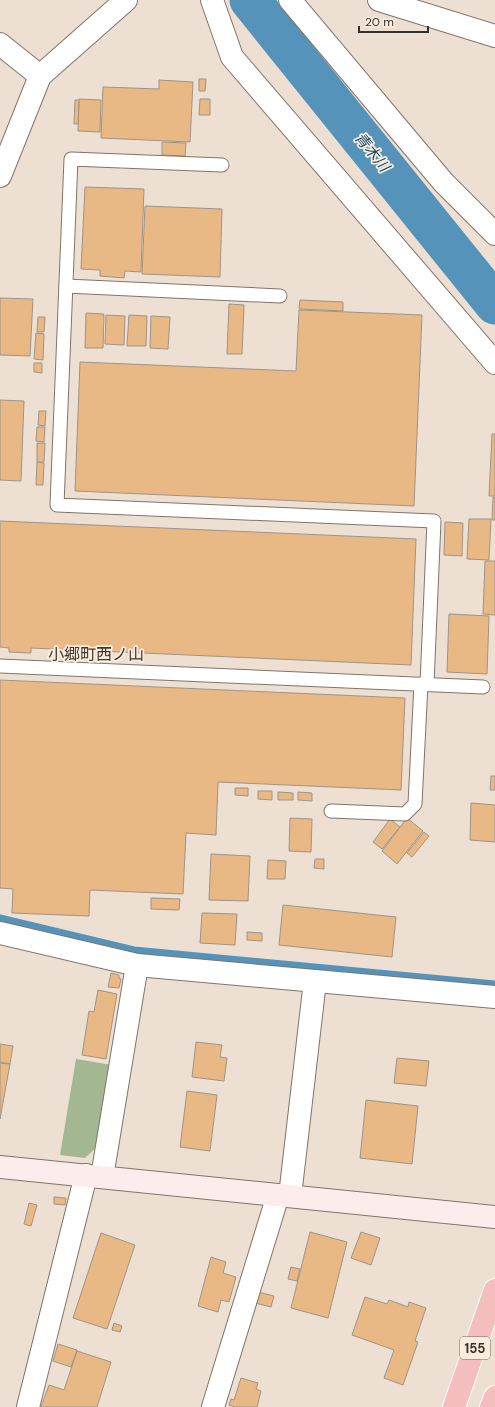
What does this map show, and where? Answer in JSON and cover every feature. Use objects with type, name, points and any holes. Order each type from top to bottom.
[{"type":"highway","name":"155","points":[[454,1407],[495,1290]]},
{"type":"highway","points":[[491,1407],[495,1397]]},
{"type":"street","points":[[0,176],[40,76],[126,0]]},
{"type":"street","points":[[212,0],[232,58],[495,363]]},
{"type":"street","points":[[290,0],[444,183],[495,234]]},
{"type":"street","points":[[380,0],[495,36]]},
{"type":"street","points":[[0,44],[40,76]]},
{"type":"street","points":[[0,933],[137,965],[495,997]]},
{"type":"street","points":[[28,1407],[94,1176],[137,965]]},
{"type":"street","points":[[213,1407],[284,1196],[315,981]]},
{"type":"street","points":[[0,1166],[495,1217]]},
{"type":"lane","points":[[222,166],[71,159],[57,505],[434,521],[416,804],[405,814],[331,811]]},
{"type":"lane","points":[[66,286],[280,296]]},
{"type":"lane","points":[[0,666],[483,687]]},
{"type":"green space","points":[[76,1059],[112,1065],[99,1145],[85,1158],[60,1155]]},
{"type":"building","points":[[199,79],[206,79],[205,91],[199,91]]},
{"type":"building","points":[[159,80],[193,82],[190,142],[101,138],[103,87],[159,89]]},
{"type":"building","points":[[79,99],[101,100],[100,132],[78,131]]},
{"type":"building","points":[[200,99],[210,99],[210,115],[199,115]]},
{"type":"building","points":[[75,100],[79,100],[78,124],[74,124]]},
{"type":"building","points":[[162,142],[186,143],[185,156],[162,155]]},
{"type":"building","points":[[85,187],[144,189],[141,272],[125,271],[124,278],[100,276],[100,270],[81,269]]},
{"type":"building","points":[[145,206],[222,209],[220,277],[142,274]]},
{"type":"building","points":[[0,298],[33,299],[30,356],[0,355]]},
{"type":"building","points":[[300,300],[343,302],[343,311],[299,309]]},
{"type":"building","points":[[229,304],[244,305],[242,354],[227,354]]},
{"type":"building","points":[[299,310],[422,315],[414,506],[75,491],[80,362],[296,371]]},
{"type":"building","points":[[86,313],[104,314],[103,348],[85,348]]},
{"type":"building","points":[[106,315],[125,316],[124,345],[105,344]]},
{"type":"building","points":[[129,315],[147,316],[146,346],[127,346]]},
{"type":"building","points":[[151,316],[170,317],[168,349],[150,348]]},
{"type":"building","points":[[38,317],[45,317],[44,332],[37,332]]},
{"type":"building","points":[[36,333],[44,334],[43,360],[34,359]]},
{"type":"building","points":[[34,363],[42,363],[42,373],[34,372]]},
{"type":"building","points":[[0,400],[24,401],[21,481],[0,480]]},
{"type":"building","points":[[39,411],[46,411],[45,426],[38,425]]},
{"type":"building","points":[[37,427],[45,427],[44,442],[36,441]]},
{"type":"building","points":[[492,434],[495,434],[495,496],[489,496]]},
{"type":"building","points":[[37,443],[45,443],[44,462],[37,462]]},
{"type":"building","points":[[37,462],[44,463],[43,485],[36,485]]},
{"type":"building","points":[[493,497],[495,497],[495,520],[492,520]]},
{"type":"building","points":[[469,519],[491,519],[489,560],[467,559]]},
{"type":"building","points":[[0,521],[416,539],[411,665],[31,648],[31,653],[9,652],[9,648],[0,647]]},
{"type":"building","points":[[445,522],[463,523],[462,556],[444,555]]},
{"type":"building","points":[[485,561],[495,561],[495,615],[483,614]]},
{"type":"building","points":[[449,614],[489,616],[487,674],[447,672]]},
{"type":"building","points":[[0,680],[405,698],[401,790],[218,782],[216,835],[186,833],[183,894],[90,890],[89,916],[12,913],[13,889],[0,888]]},
{"type":"building","points":[[491,776],[495,776],[495,790],[490,790]]},
{"type":"building","points":[[235,788],[248,788],[248,796],[235,795]]},
{"type":"building","points":[[258,791],[272,791],[272,800],[258,799]]},
{"type":"building","points":[[278,792],[293,793],[293,800],[278,800]]},
{"type":"building","points":[[298,792],[312,793],[312,801],[298,800]]},
{"type":"building","points":[[471,803],[495,805],[495,842],[470,840]]},
{"type":"building","points":[[290,818],[312,819],[311,852],[289,851]]},
{"type":"building","points":[[407,818],[423,831],[397,864],[382,851]]},
{"type":"building","points":[[390,819],[400,827],[382,849],[373,842]]},
{"type":"building","points":[[424,832],[429,836],[412,857],[407,853]]},
{"type":"building","points":[[211,854],[250,856],[248,901],[209,900]]},
{"type":"building","points":[[315,859],[324,859],[324,869],[314,868]]},
{"type":"building","points":[[268,860],[286,861],[285,879],[267,879]]},
{"type":"building","points":[[151,898],[180,899],[179,910],[151,909]]},
{"type":"building","points":[[283,905],[396,917],[392,957],[279,945]]},
{"type":"building","points":[[202,913],[237,914],[235,945],[200,943]]},
{"type":"building","points":[[247,932],[262,933],[262,941],[247,940]]},
{"type":"building","points":[[111,973],[119,975],[119,978],[121,979],[119,988],[108,987]]},
{"type":"building","points":[[98,990],[117,994],[106,1059],[82,1055],[89,1011],[94,1012]]},
{"type":"building","points":[[196,1042],[222,1045],[220,1057],[227,1058],[224,1081],[192,1077]]},
{"type":"building","points":[[0,1044],[13,1046],[10,1064],[0,1062]]},
{"type":"building","points":[[397,1058],[429,1061],[426,1086],[394,1083]]},
{"type":"building","points":[[0,1063],[10,1064],[0,1119]]},
{"type":"building","points":[[187,1091],[217,1095],[210,1151],[180,1147]]},
{"type":"building","points":[[366,1100],[418,1106],[412,1164],[360,1158]]},
{"type":"building","points":[[54,1197],[66,1198],[65,1205],[54,1204]]},
{"type":"building","points":[[29,1203],[37,1205],[31,1226],[24,1224]]},
{"type":"building","points":[[310,1232],[347,1242],[328,1318],[291,1308]]},
{"type":"building","points":[[361,1232],[380,1238],[371,1265],[351,1258]]},
{"type":"building","points":[[101,1233],[135,1245],[107,1329],[73,1318]]},
{"type":"building","points":[[211,1257],[226,1262],[223,1273],[236,1277],[229,1302],[221,1300],[218,1312],[198,1306]]},
{"type":"building","points":[[291,1267],[300,1269],[297,1281],[288,1279]]},
{"type":"building","points":[[258,1292],[274,1296],[271,1307],[255,1303]]},
{"type":"building","points":[[365,1297],[387,1304],[389,1300],[408,1307],[409,1302],[426,1308],[415,1341],[418,1342],[403,1385],[384,1378],[394,1350],[352,1335]]},
{"type":"building","points":[[114,1323],[122,1326],[120,1332],[112,1330]]},
{"type":"building","points":[[58,1344],[77,1350],[71,1367],[53,1361]]},
{"type":"building","points":[[77,1351],[111,1362],[97,1407],[41,1407],[49,1385],[64,1390]]},
{"type":"building","points":[[241,1378],[258,1383],[256,1389],[261,1391],[257,1407],[235,1407],[229,1405],[231,1399],[234,1400]]},
{"type":"waterway","name":"青木川","points":[[250,0],[495,304]]},
{"type":"waterway","points":[[0,918],[134,950],[495,984]]},
{"type":"district","name":"小郷町西ノ山","points":[[96,654]]}]
